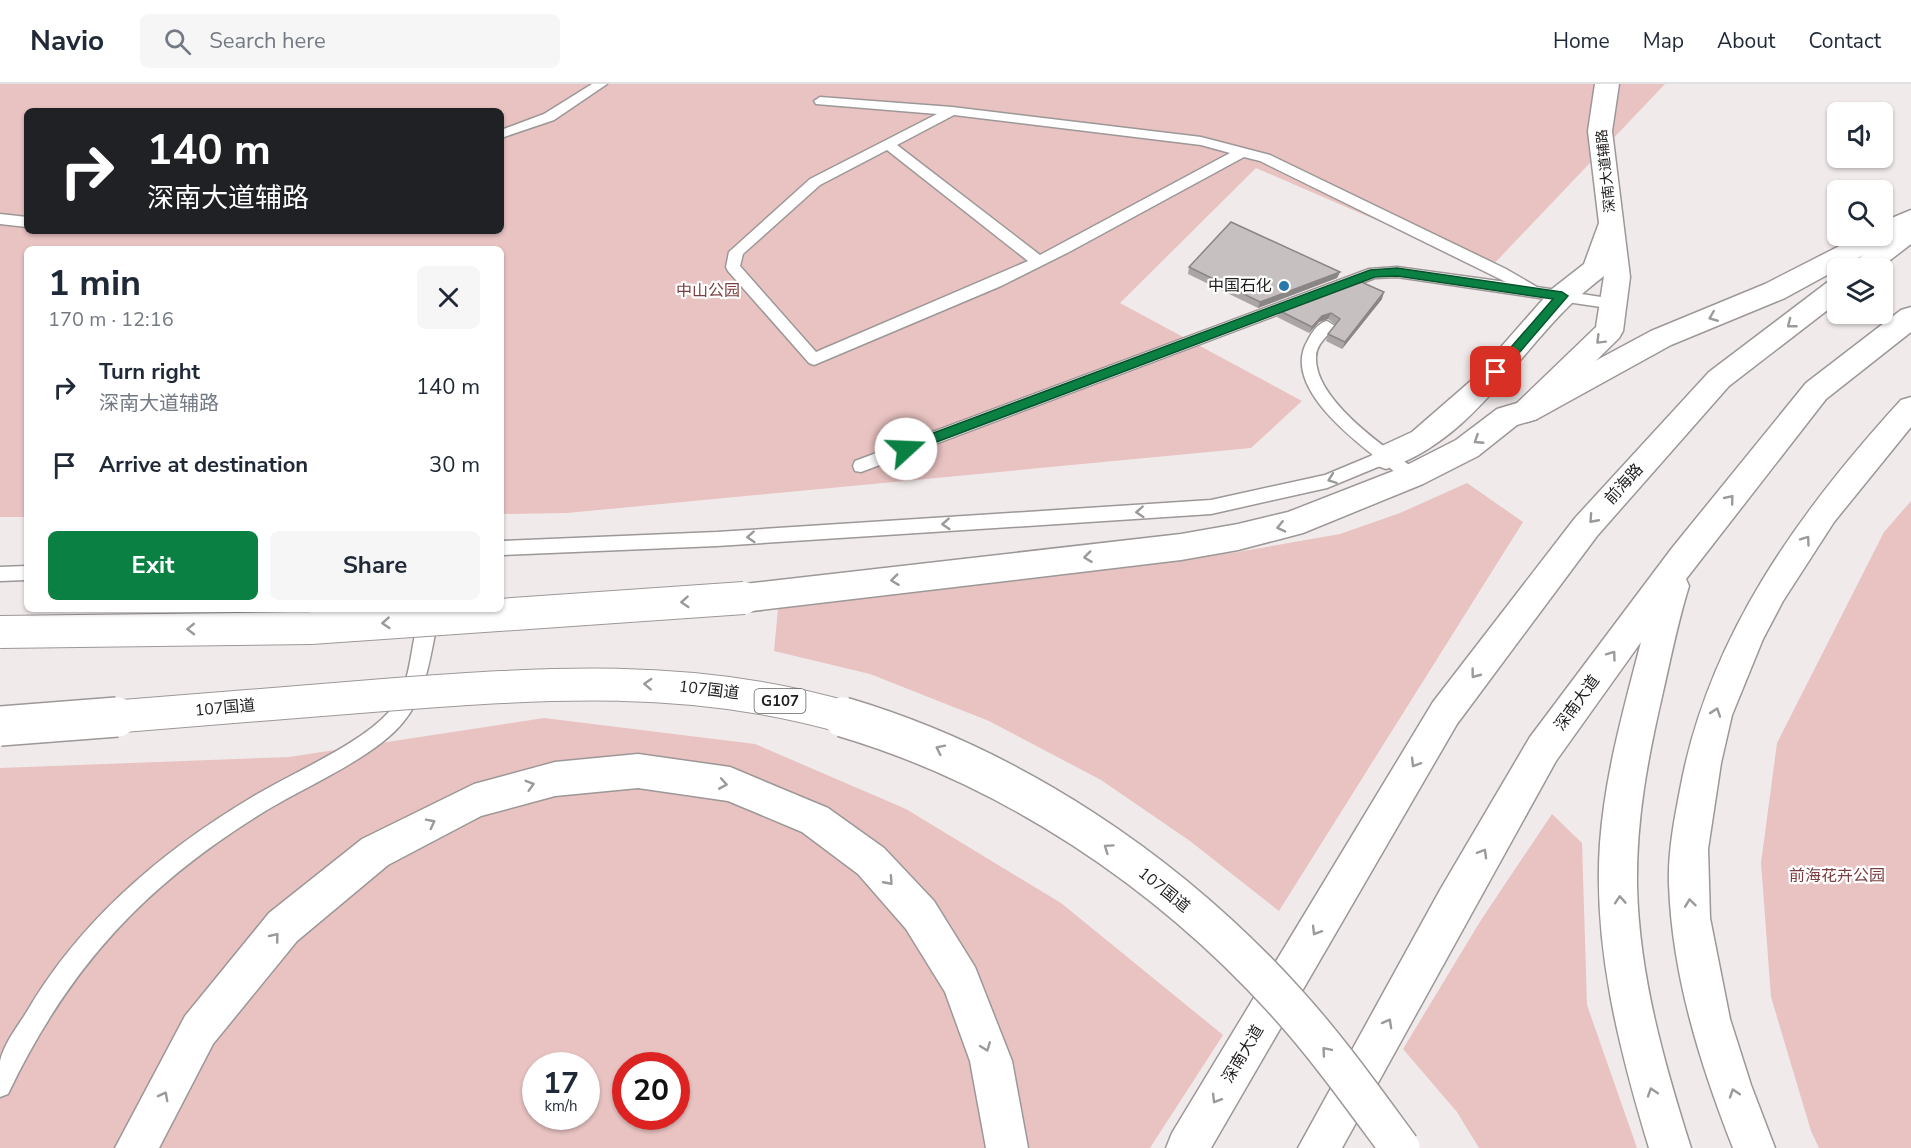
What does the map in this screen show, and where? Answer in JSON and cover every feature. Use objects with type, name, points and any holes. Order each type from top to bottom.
[{"type":"main road","name":"深南大道辅路","points":[[1527,411],[1609,331],[1617,277],[1600,131],[1607,84]]},
{"type":"main road","points":[[1893,228],[1911,218]]},
{"type":"main road","name":"深南大道辅路","points":[[1386,457],[1422,440],[1483,387],[1562,296],[1595,269],[1612,223]]},
{"type":"main road","points":[[1876,258],[1911,231]]},
{"type":"main road","points":[[0,632],[311,628],[744,598],[1181,547],[1238,537],[1292,524],[1412,476],[1467,447],[1507,417],[1527,411],[1661,338],[1775,291],[1859,246]]},
{"type":"main road","name":"前海路","points":[[1445,713],[1586,527],[1719,379],[1827,296]]},
{"type":"main road","name":"深南大道","points":[[1319,1148],[1543,749],[1683,557],[1816,392],[1911,317]]},
{"type":"main road","points":[[1754,1148],[1713,1028],[1696,954],[1688,885],[1690,833],[1701,774],[1714,716],[1734,663],[1756,621],[1798,552],[1846,485],[1911,408]]},
{"type":"main road","points":[[1670,1148],[1644,1068],[1623,950],[1618,870],[1623,799],[1636,734],[1660,623],[1683,557]]},
{"type":"main road","name":"107国道","points":[[0,726],[582,682],[724,690],[792,703],[861,721],[931,745],[1000,780],[1069,820],[1150,878],[1215,932],[1282,999],[1346,1075],[1400,1148]]},
{"type":"main road","name":"深南大道","points":[[1187,1148],[1445,713]]},
{"type":"main road","points":[[136,1148],[199,1030],[284,927],[375,852],[474,801],[555,779],[638,771],[730,784],[815,820],[871,861],[920,915],[961,981],[991,1061],[1007,1148]]},
{"type":"lane","points":[[504,133],[549,117],[601,84]]},
{"type":"lane","points":[[820,101],[952,111],[1201,141],[1265,158],[1534,291]]},
{"type":"lane","points":[[952,111],[815,182],[736,252],[733,267],[814,359],[1038,261],[1242,152]]},
{"type":"lane","points":[[888,144],[1038,261]]},
{"type":"lane","points":[[0,219],[24,222]]},
{"type":"lane","points":[[861,466],[1374,273],[1397,272],[1600,302]]},
{"type":"lane","points":[[1327,326],[1317,337],[1308,357],[1312,378],[1353,432],[1412,476]]},
{"type":"lane","points":[[504,548],[717,539],[1211,507],[1327,482],[1386,457]]},
{"type":"lane","points":[[0,574],[24,573]]},
{"type":"lane","points":[[0,1086],[15,1052],[54,984],[112,915],[181,856],[231,821],[365,743],[397,716],[411,690],[430,612]]},
{"type":"green space","name":"中山公园","points":[[0,84],[1665,84],[1489,269],[1256,168],[1120,303],[1302,401],[1251,448],[567,513],[504,514],[504,246],[24,246],[24,517],[0,517]]},
{"type":"green space","points":[[1467,483],[1523,522],[1279,911],[1190,841],[1101,780],[989,721],[870,674],[774,651],[778,609],[1238,552],[1340,534],[1400,513]]},
{"type":"green space","name":"前海花卉公园","points":[[1911,501],[1911,1148],[1819,1148],[1811,1131],[1771,997],[1761,863],[1777,743],[1884,532]]},
{"type":"green space","points":[[544,718],[755,744],[906,809],[1061,903],[1223,1035],[1150,1148],[0,1148],[0,768],[289,757]]},
{"type":"green space","points":[[1552,814],[1582,843],[1587,1005],[1637,1148],[1479,1148],[1457,1112],[1403,1049],[1481,920]]},
{"type":"building","points":[[1231,222],[1340,272],[1260,302],[1189,267]]},
{"type":"building","points":[[1359,281],[1384,292],[1345,342],[1328,334],[1340,319],[1331,313],[1322,316],[1312,327],[1280,311]]},
{"type":"place","name":"中国石化","points":[[1284,286]]},
{"type":"route","points":[[906,449],[1374,273],[1397,272],[1562,296],[1496,372]]}]
